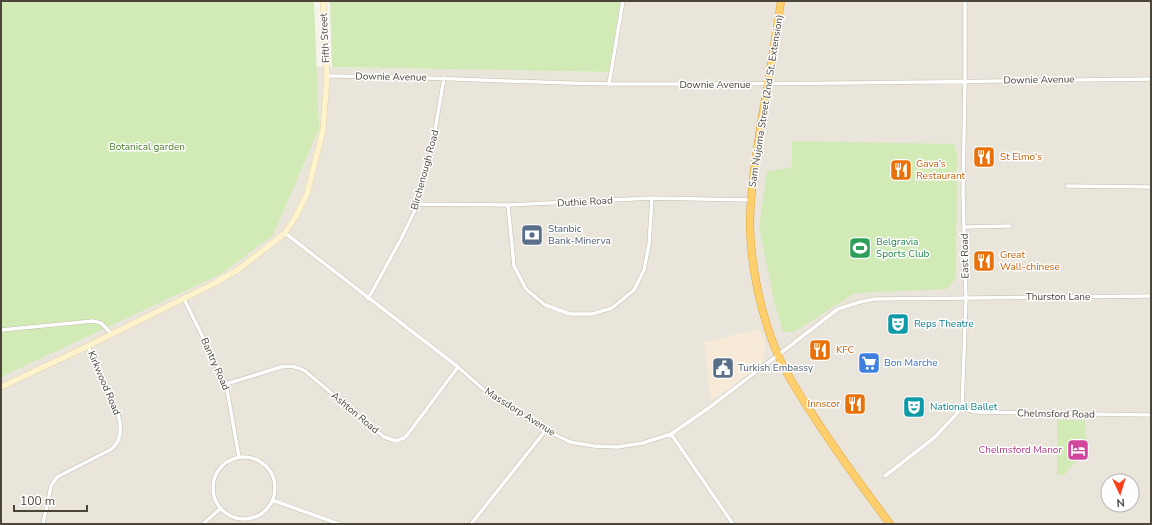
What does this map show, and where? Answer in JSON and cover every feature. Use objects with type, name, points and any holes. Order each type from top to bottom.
[{"type":"highway","name":"Sam Nujoma Street (2nd St. Extension)","points":[[781,1],[754,164],[750,225],[754,267],[764,316],[778,355],[794,386],[846,466],[890,524]]},
{"type":"street","name":"Fifth Street","points":[[1,387],[184,299],[239,269],[285,233],[296,216],[307,194],[321,142],[326,103],[327,76],[323,1]]},
{"type":"street","points":[[609,84],[623,1]]},
{"type":"street","name":"East Road","points":[[962,408],[966,298],[963,192],[965,1]]},
{"type":"street","name":"Downie Avenue","points":[[327,76],[389,76],[609,84],[767,85],[1151,79]]},
{"type":"street","name":"Birchenough Road","points":[[368,299],[401,239],[418,204],[432,148],[444,78]]},
{"type":"street","points":[[1067,186],[1151,187]]},
{"type":"street","points":[[508,205],[514,266],[526,289],[545,305],[570,314],[592,314],[612,308],[634,290],[644,270],[649,245],[652,198]]},
{"type":"street","name":"Duthie Road","points":[[418,204],[508,205],[652,198],[752,200]]},
{"type":"street","points":[[965,227],[1010,226]]},
{"type":"street","name":"Massdorp Avenue","points":[[285,233],[368,299],[458,367],[492,396],[546,430],[570,442],[594,446],[617,447],[643,443],[671,434],[710,407],[778,355]]},
{"type":"street","name":"Thurston Lane","points":[[778,355],[838,309],[875,299],[1151,296]]},
{"type":"street","name":"Bantry Road","points":[[184,299],[226,384],[239,457]]},
{"type":"street","points":[[1,330],[93,321],[101,323],[112,334]]},
{"type":"street","name":"Kirkwood Road","points":[[43,524],[52,486],[57,477],[116,446],[120,435],[120,421],[118,414],[88,346]]},
{"type":"street","name":"Ashton Road","points":[[226,384],[281,367],[296,366],[305,371],[384,437],[396,441],[404,438],[408,434],[458,367]]},
{"type":"street","points":[[885,476],[935,437],[962,408]]},
{"type":"street","name":"Chelmsford Road","points":[[962,408],[975,412],[1151,415]]},
{"type":"street","points":[[472,524],[546,430]]},
{"type":"street","points":[[671,434],[732,522],[726,524]]},
{"type":"street","points":[[239,457],[255,459],[262,463],[268,468],[274,484],[272,500],[265,510],[259,514],[246,518],[232,516],[221,508],[216,502],[213,494],[214,477],[218,470],[231,459],[239,457]]},
{"type":"street","points":[[272,500],[339,524]]},
{"type":"street","points":[[203,524],[221,508]]},
{"type":"shaded area","points":[[620,1],[1151,1],[1151,524],[1,524],[1,377],[220,274],[273,235],[319,129],[316,67],[610,72]],"holes":[[[760,329],[763,337],[733,386],[711,401]]]},
{"type":"shaded area","points":[[760,329],[766,344],[766,348],[764,358],[760,366],[711,401],[704,342]]},
{"type":"green space","name":"Botanical garden","points":[[1,1],[314,1],[319,129],[273,235],[221,274],[1,377]]},
{"type":"green space","points":[[330,1],[620,1],[610,72],[332,67]]},
{"type":"green space","name":"Belgravia Sports Club","points":[[792,141],[954,144],[957,155],[956,278],[947,289],[855,293],[794,332],[783,332],[775,305],[759,227],[767,172],[792,167]]},
{"type":"green space","points":[[1057,420],[1085,420],[1086,438],[1090,443],[1063,475],[1057,475]]},
{"type":"place","name":"St Elmo's","points":[[984,157]]},
{"type":"place","name":"Gava’s Restaurant","points":[[901,170]]},
{"type":"place","name":"Stanbic Bank-Minerva","points":[[532,235]]},
{"type":"place","name":"Belgravia Sports Club","points":[[860,248]]},
{"type":"place","name":"Great Wall-chinese","points":[[984,261]]},
{"type":"place","name":"Reps Theatre","points":[[898,324]]},
{"type":"place","name":"KFC","points":[[820,350]]},
{"type":"place","name":"Bon Marche","points":[[869,363]]},
{"type":"place","name":"Turkish Embassy","points":[[723,368]]},
{"type":"place","name":"Innscor","points":[[855,404]]},
{"type":"place","name":"National Ballet","points":[[914,407]]},
{"type":"place","name":"Chelmsford Manor","points":[[1078,450]]}]
